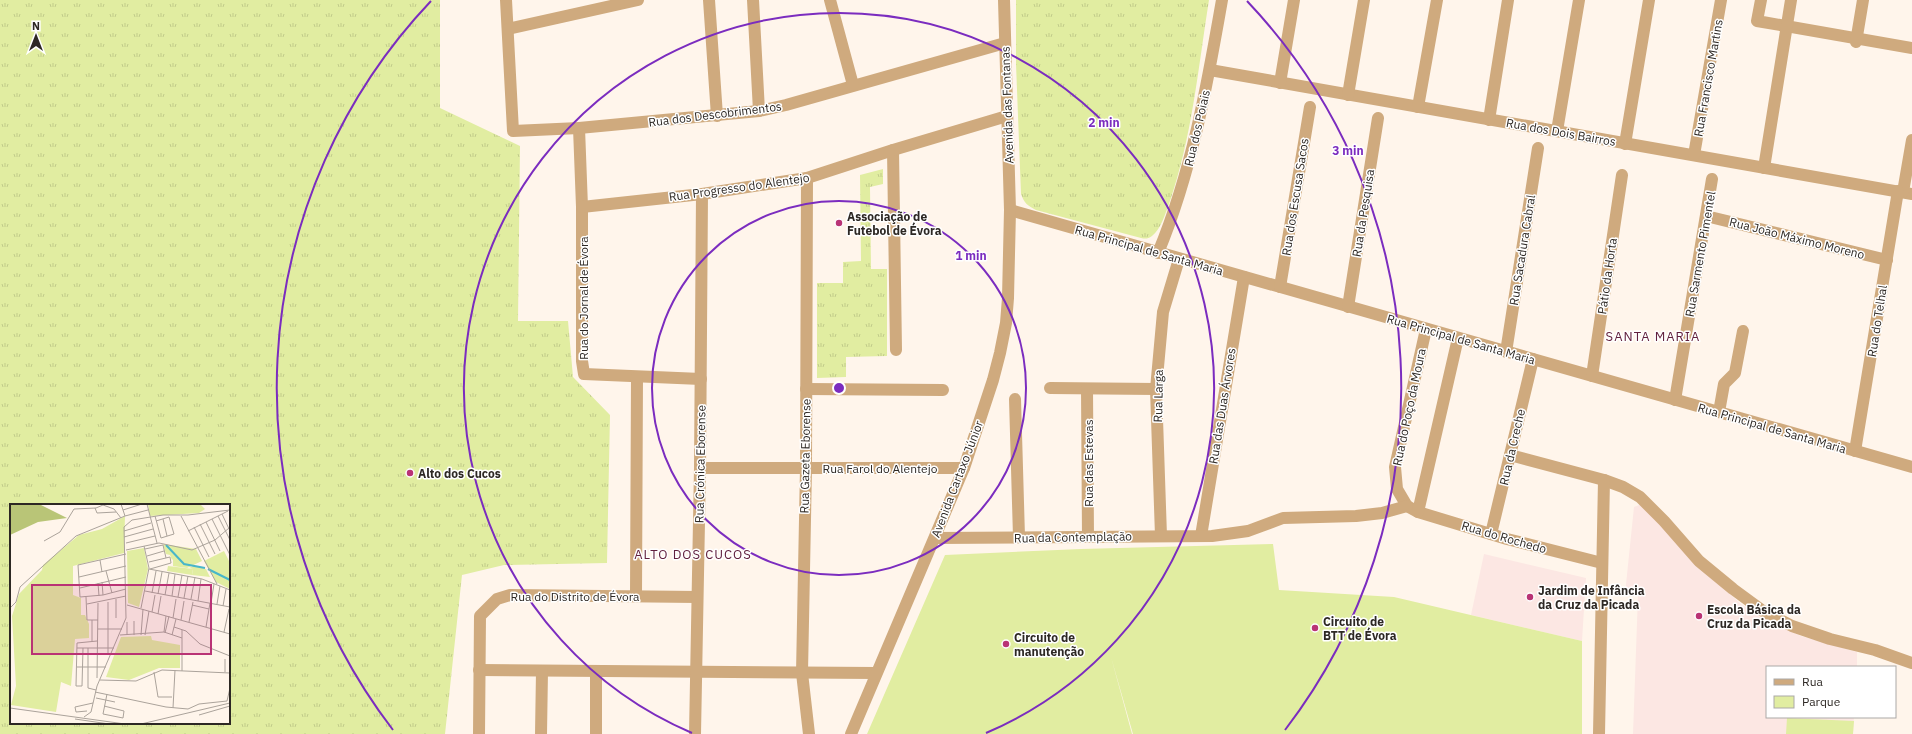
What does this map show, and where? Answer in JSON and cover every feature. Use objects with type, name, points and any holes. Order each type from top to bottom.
[{"type":"street","points":[[506,0],[508,29],[638,0]]},
{"type":"street","points":[[709,0],[717,116]]},
{"type":"street","points":[[753,0],[759,111]]},
{"type":"street","points":[[830,0],[853,85]]},
{"type":"street","name":"Avenida das Fontanas","points":[[1004,0],[1010,210]]},
{"type":"street","name":"Rua dos Poiais","points":[[1158,252],[1183,185],[1201,116],[1222,0]]},
{"type":"street","points":[[1280,83],[1294,0]]},
{"type":"street","points":[[1348,95],[1364,0]]},
{"type":"street","points":[[1418,107],[1436,0]]},
{"type":"street","points":[[1489,120],[1508,0]]},
{"type":"street","points":[[1557,131],[1579,0]]},
{"type":"street","points":[[1625,144],[1649,0]]},
{"type":"street","name":"Rua Francisco Martins","points":[[1694,156],[1721,0]]},
{"type":"street","points":[[1761,0],[1757,21],[1856,40],[1912,48]]},
{"type":"street","points":[[1764,168],[1791,0]]},
{"type":"street","points":[[1856,40],[1863,0]]},
{"type":"street","name":"Rua dos Descobrimentos","points":[[508,29],[514,131],[579,128],[759,111],[786,105],[1005,43]]},
{"type":"street","name":"Rua dos Dois Bairros","points":[[1210,70],[1904,192]]},
{"type":"street","name":"Rua dos Escusa Sacos","points":[[1280,287],[1310,107]]},
{"type":"street","name":"Rua Progresso do Alentejo","points":[[582,207],[702,194],[807,178],[893,150],[1007,116]]},
{"type":"street","name":"Rua da Pesquisa","points":[[1348,307],[1378,118]]},
{"type":"street","name":"Rua do Jornal de Évora","points":[[579,128],[582,207],[582,361],[584,374],[701,380]]},
{"type":"street","name":"Rua do Telhal","points":[[1855,451],[1887,260],[1904,192],[1912,140]]},
{"type":"street","name":"Rua Sacadura Cabral","points":[[1506,352],[1538,148]]},
{"type":"street","points":[[893,150],[896,350]]},
{"type":"street","name":"Pátio da Horta","points":[[1592,376],[1622,175]]},
{"type":"street","name":"Rua Gazeta Eborense","points":[[807,178],[806,468],[802,673],[809,734]]},
{"type":"street","name":"Rua Sarmento Pimentel","points":[[1675,400],[1712,179]]},
{"type":"street","name":"Rua Crónica Eborense","points":[[696,734],[702,194]]},
{"type":"street","name":"Rua Principal de Santa Maria","points":[[1010,210],[1912,467]]},
{"type":"street","name":"Avenida Cartaxo Júnior","points":[[851,734],[964,468],[993,380],[1006,323],[1010,210]]},
{"type":"street","name":"Rua João Máximo Moreno","points":[[1706,216],[1887,260]]},
{"type":"street","name":"Rua Larga","points":[[1161,536],[1156,389],[1162,312],[1179,258]]},
{"type":"street","name":"Rua das Duas Árvores","points":[[1206,536],[1244,277]]},
{"type":"street","name":"Rua do Poço da Moura","points":[[1407,506],[1397,489],[1395,467],[1426,329]]},
{"type":"street","points":[[1719,412],[1724,384],[1735,374],[1743,331]]},
{"type":"street","points":[[1418,512],[1458,338]]},
{"type":"street","name":"Rua da Creche","points":[[1491,534],[1533,359]]},
{"type":"street","points":[[636,596],[637,377]]},
{"type":"street","points":[[1050,388],[1156,389]]},
{"type":"street","points":[[806,389],[943,390]]},
{"type":"street","name":"Rua das Estevas","points":[[1087,389],[1088,537]]},
{"type":"street","points":[[1015,399],[1018,537]]},
{"type":"street","points":[[1510,455],[1604,480],[1623,487],[1640,497],[1699,560],[1762,611],[1792,626],[1830,639],[1875,650],[1912,663]]},
{"type":"street","name":"Rua Farol do Alentejo","points":[[700,468],[964,468]]},
{"type":"street","points":[[1599,734],[1604,480]]},
{"type":"street","name":"Rua da Contemplação","points":[[935,538],[1206,536],[1248,531],[1283,518],[1356,516],[1382,513],[1407,506]]},
{"type":"street","name":"Rua do Rochedo","points":[[1407,506],[1418,512],[1491,534],[1602,563]]},
{"type":"street","name":"Rua do Distrito de Évora","points":[[479,734],[480,616],[496,599],[510,595],[697,598]]},
{"type":"street","points":[[479,670],[876,673]]},
{"type":"street","points":[[541,734],[542,671]]},
{"type":"street","points":[[596,671],[596,734]]},
{"type":"shaded area","name":"Escola Básica da Cruz da Picada","points":[[1642,504],[1710,576],[1742,605],[1778,626],[1801,636],[1857,652],[1857,666],[1766,666],[1766,718],[1854,718],[1853,734],[1633,734],[1638,595],[1625,594],[1634,507]]},
{"type":"shaded area","name":"Jardim de Infância da Cruz da Picada","points":[[1484,554],[1586,578],[1582,641],[1471,615]]},
{"type":"green space","points":[[0,0],[440,0],[440,108],[520,146],[518,321],[568,321],[573,377],[610,415],[607,563],[504,565],[462,575],[445,734],[0,734]]},
{"type":"green space","points":[[1016,0],[1209,0],[1194,103],[1177,179],[1164,217],[1158,229],[1151,237],[1141,238],[1036,210],[1023,200],[1021,194],[1016,64]]},
{"type":"green space","points":[[883,169],[883,184],[870,187],[871,269],[887,269],[887,356],[846,357],[846,377],[817,378],[817,283],[843,283],[843,262],[861,261],[860,175]]},
{"type":"green space","name":"Circuito de BTT de Évora","points":[[1273,544],[1279,590],[1394,597],[1582,641],[1582,734],[1133,734],[1111,657],[1132,734],[867,734],[945,555],[1081,549]]},
{"type":"green space","points":[[1787,718],[1854,721],[1853,734],[1786,734]]},
{"type":"place","name":"Associação de Futebol de Évora","points":[[839,223]]},
{"type":"place","name":"Alto dos Cucos","points":[[410,473]]},
{"type":"place","name":"Jardim de Infância da Cruz da Picada","points":[[1530,597]]},
{"type":"place","name":"Escola Básica da Cruz da Picada","points":[[1699,616]]},
{"type":"place","name":"Circuito de BTT de Évora","points":[[1315,628]]},
{"type":"place","name":"Circuito de manutenção","points":[[1006,644]]},
{"type":"district","name":"SANTA MARIA","points":[[1653,336]]},
{"type":"district","name":"ALTO DOS CUCOS","points":[[693,554]]}]
